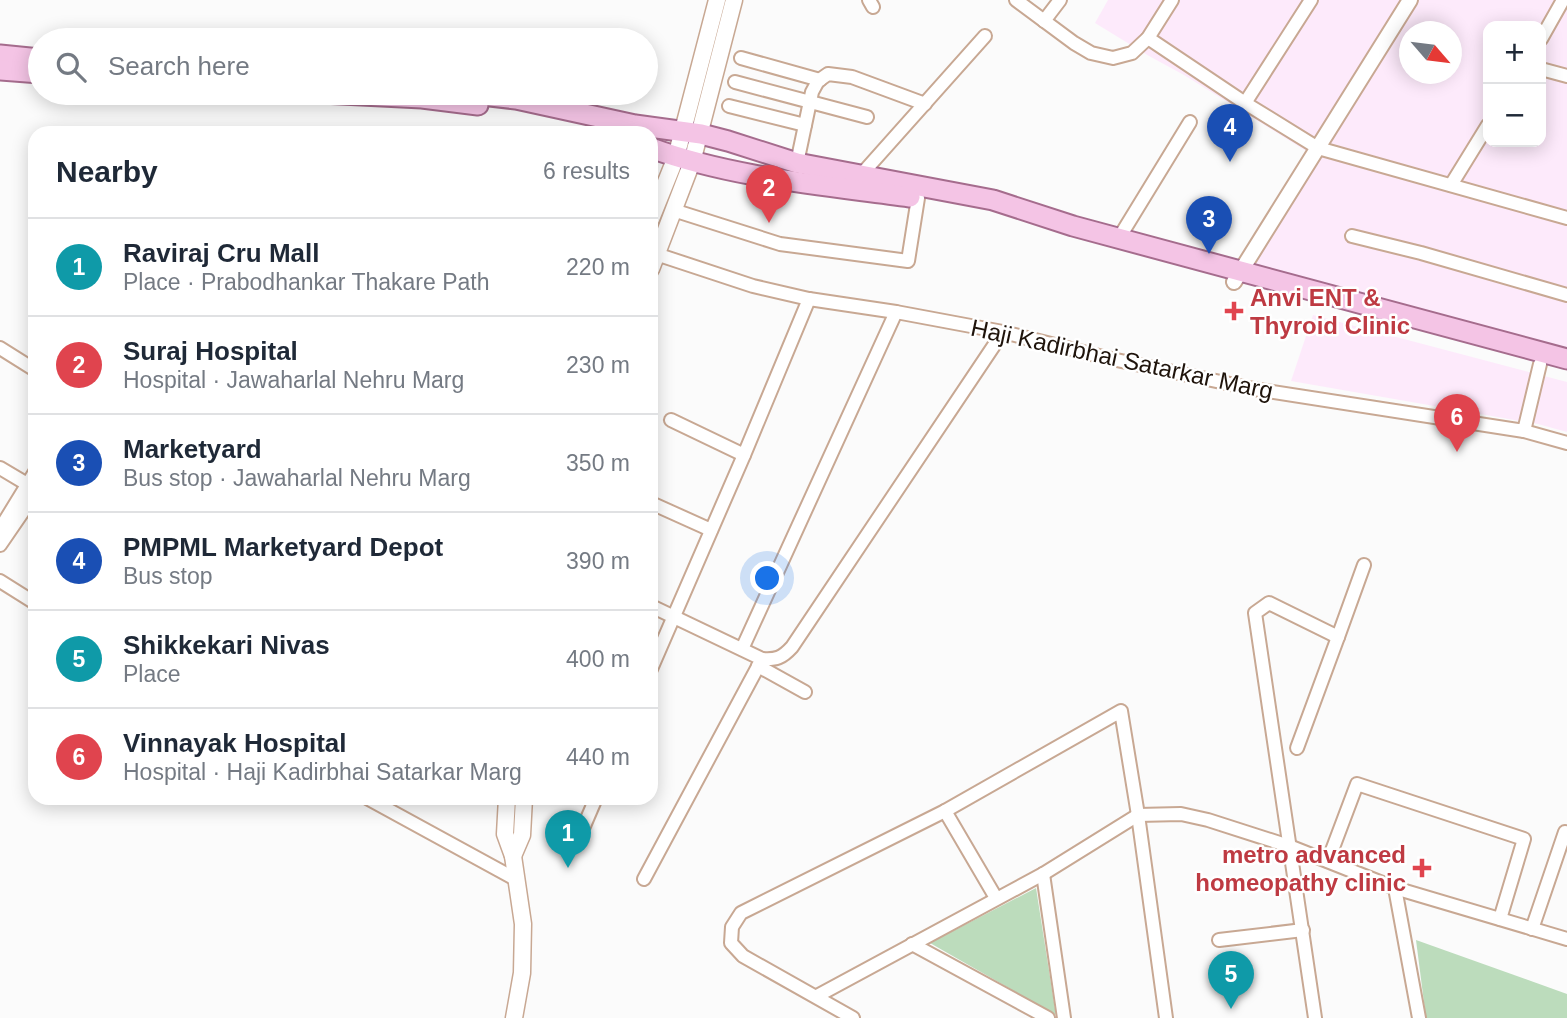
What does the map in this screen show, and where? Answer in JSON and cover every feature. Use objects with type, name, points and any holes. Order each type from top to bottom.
[{"type":"main road","points":[[692,132],[717,0]]},
{"type":"main road","points":[[658,251],[674,210],[684,159],[734,0]]},
{"type":"main road","points":[[0,55],[28,58]]},
{"type":"main road","points":[[0,69],[28,72]]},
{"type":"main road","points":[[480,105],[588,126]]},
{"type":"main road","points":[[543,105],[643,126]]},
{"type":"main road","points":[[658,128],[692,132],[728,141],[797,163],[861,175],[925,195],[991,211],[1069,236],[1567,359]]},
{"type":"main road","points":[[658,150],[684,159],[766,176],[925,195],[993,200],[1237,277],[1567,371]]},
{"type":"main road","points":[[658,206],[684,159]]},
{"type":"main road","points":[[507,805],[505,834],[513,856],[523,924],[522,973],[514,1018]]},
{"type":"main road","points":[[513,856],[522,835],[524,805]]},
{"type":"street","points":[[1016,0],[1091,53],[1112,58],[1132,53],[1148,38],[1172,0]]},
{"type":"street","points":[[1044,21],[1059,0]]},
{"type":"street","points":[[1245,103],[1311,0]]},
{"type":"street","points":[[1237,277],[1410,0]]},
{"type":"street","points":[[1546,30],[1563,0]]},
{"type":"street","points":[[861,175],[985,36]]},
{"type":"street","points":[[1148,38],[1318,148],[1567,218]]},
{"type":"street","points":[[741,58],[820,80]]},
{"type":"street","points":[[1546,70],[1567,76]]},
{"type":"street","points":[[797,163],[812,92],[828,74],[852,77],[925,104]]},
{"type":"street","points":[[735,82],[867,117]]},
{"type":"street","points":[[729,106],[805,125]]},
{"type":"street","points":[[1119,239],[1190,122]]},
{"type":"street","points":[[1451,185],[1483,133]]},
{"type":"street","points":[[674,210],[780,244],[908,261],[925,195]]},
{"type":"street","points":[[1352,236],[1567,295]]},
{"type":"street","name":"Haji Kadirbhai Satarkar Marg","points":[[658,262],[810,299],[1003,332],[1107,358],[1254,389],[1524,431],[1567,443]]},
{"type":"street","points":[[658,653],[810,299]]},
{"type":"street","points":[[742,649],[896,312]]},
{"type":"street","points":[[644,879],[760,663],[784,656],[792,647],[1003,332]]},
{"type":"street","points":[[0,348],[28,366]]},
{"type":"street","points":[[1524,431],[1540,364]]},
{"type":"street","points":[[671,420],[744,456]]},
{"type":"street","points":[[0,468],[28,487]]},
{"type":"street","points":[[0,528],[28,493]]},
{"type":"street","points":[[0,545],[28,494]]},
{"type":"street","points":[[658,506],[711,530]]},
{"type":"street","points":[[1297,748],[1364,565]]},
{"type":"street","points":[[0,581],[28,599]]},
{"type":"street","points":[[1315,1018],[1255,613],[1269,603],[1338,637]]},
{"type":"street","points":[[658,609],[742,649],[805,692]]},
{"type":"street","points":[[853,1018],[743,956],[731,943],[732,927],[741,913],[945,811],[1121,711],[1167,1018]]},
{"type":"street","points":[[1328,861],[1357,784],[1524,839],[1500,919]]},
{"type":"street","points":[[380,805],[517,880]]},
{"type":"street","points":[[584,825],[593,805]]},
{"type":"street","points":[[945,811],[996,898]]},
{"type":"street","points":[[817,996],[1043,874],[1138,815],[1181,814],[1208,820],[1289,846],[1395,888],[1567,939]]},
{"type":"street","points":[[1532,929],[1562,855],[1565,832]]},
{"type":"street","points":[[1043,874],[1064,1018]]},
{"type":"street","points":[[1395,888],[1419,1018]]},
{"type":"street","points":[[1219,940],[1303,930]]},
{"type":"street","points":[[912,944],[1048,1018]]},
{"type":"shaded area","points":[[1108,0],[1567,0],[1567,349],[1239,260],[1306,151],[1095,23]]},
{"type":"shaded area","points":[[1313,315],[1567,382],[1567,432],[1538,424],[1291,381]]},
{"type":"green space","points":[[1036,888],[1056,1015],[930,943]]},
{"type":"green space","points":[[1416,940],[1567,994],[1567,1018],[1426,1018]]},
{"type":"place","name":"PMPML Marketyard Depot","points":[[1230,162]]},
{"type":"place","name":"Suraj Hospital","points":[[769,223]]},
{"type":"place","name":"Marketyard","points":[[1209,254]]},
{"type":"place","name":"Anvi ENT & Thyroid Clinic","points":[[1234,311]]},
{"type":"place","name":"Vinnayak Hospital","points":[[1457,452]]},
{"type":"place","name":"Raviraj Cru Mall","points":[[568,868]]},
{"type":"place","name":"metro advanced homeopathy clinic","points":[[1422,868]]},
{"type":"place","name":"Shikkekari Nivas","points":[[1231,1009]]}]
